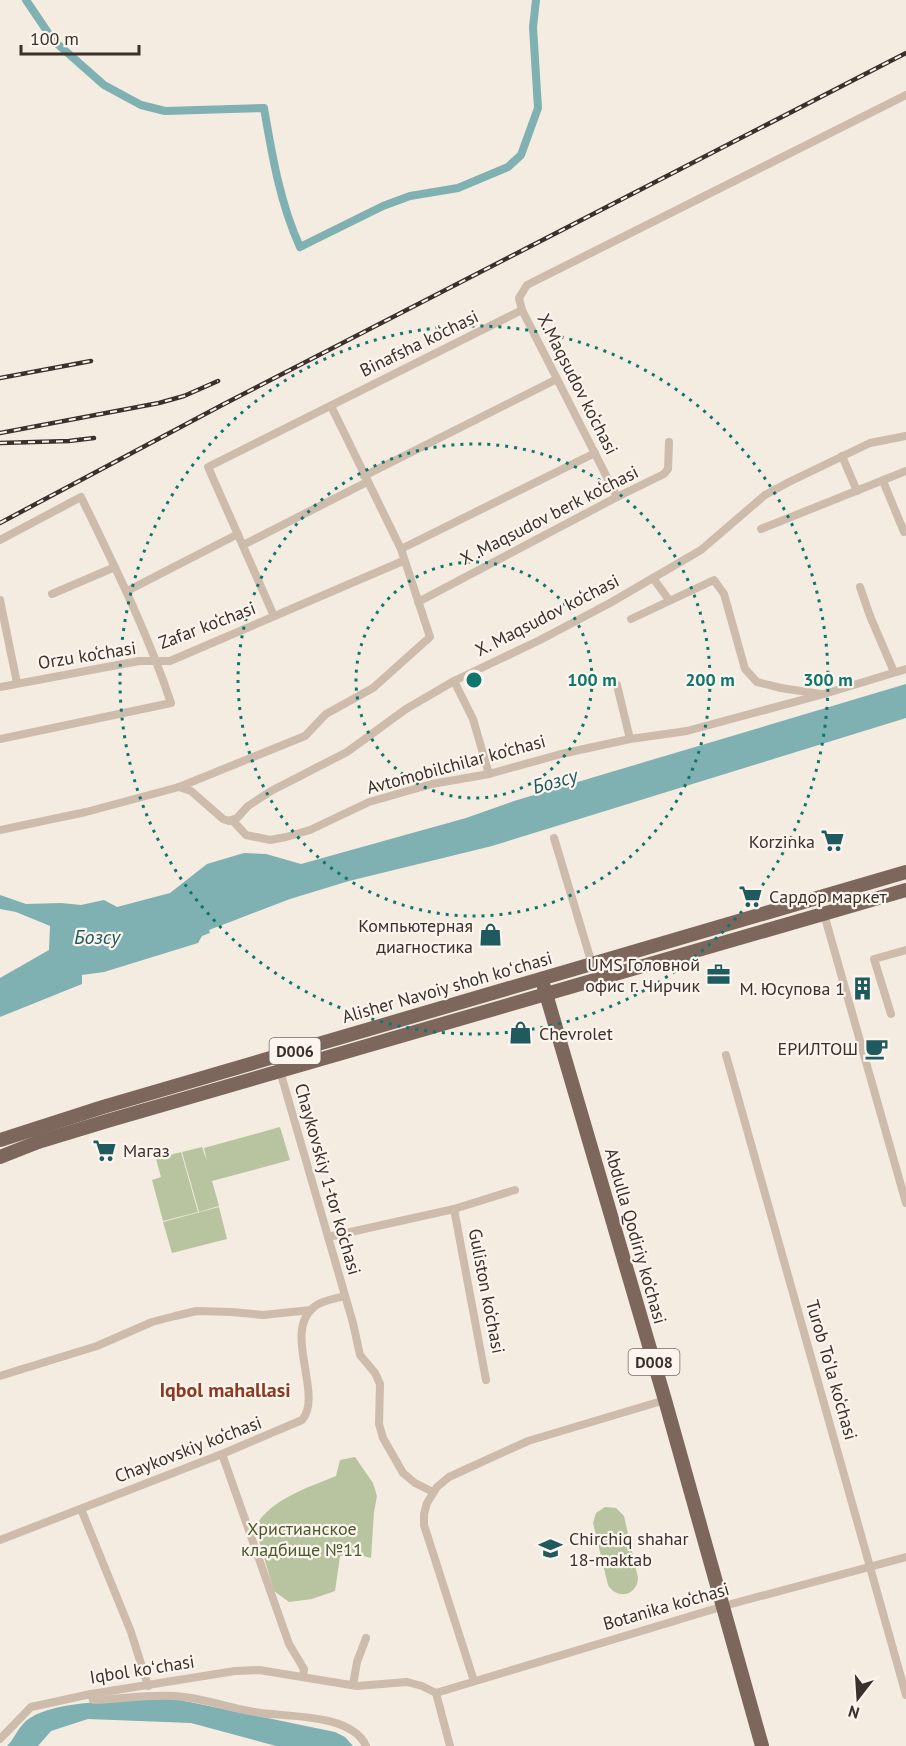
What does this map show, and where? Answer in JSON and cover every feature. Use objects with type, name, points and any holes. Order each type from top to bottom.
[{"type":"main road","name":"Alisher Navoiy shoh koʻchasi","points":[[0,1140],[103,1107],[906,872]]},
{"type":"main road","name":"Alisher Navoiy shoh koʻchasi","points":[[0,1157],[38,1142],[107,1121],[906,890]]},
{"type":"main road","name":"Abdulla Qodiriy ko‘chasi","points":[[542,979],[665,1400],[762,1746]]},
{"type":"street","name":"X.Maqsudov ko‘chasi","points":[[617,497],[522,310],[519,298],[527,285],[906,95]]},
{"type":"street","name":"Binafsha ko‘chasi","points":[[331,406],[522,310]]},
{"type":"street","points":[[243,545],[557,379]]},
{"type":"street","points":[[0,830],[86,812],[179,787],[304,736],[326,714],[372,688],[430,637],[403,561],[401,549],[331,406],[208,467],[274,616]]},
{"type":"street","name":"X. Maqsudov ko‘chasi","points":[[232,820],[271,790],[347,752],[406,709],[454,681],[540,640],[701,550],[765,495],[870,442],[906,436]]},
{"type":"street","name":"X .Maqsudov berk ko‘chasi","points":[[418,602],[664,474],[668,469],[669,442]]},
{"type":"street","points":[[401,549],[595,453]]},
{"type":"street","points":[[842,456],[858,491]]},
{"type":"street","points":[[761,529],[906,471]]},
{"type":"street","points":[[883,481],[904,532]]},
{"type":"street","name":"Orzu ko‘chasi","points":[[0,540],[81,497],[127,591],[158,662],[139,661],[0,687]]},
{"type":"street","points":[[127,591],[238,534]]},
{"type":"street","name":"Zafar ko‘chasi","points":[[0,739],[171,703],[158,662],[170,661],[403,561]]},
{"type":"street","points":[[52,594],[115,567]]},
{"type":"street","points":[[653,578],[669,600]]},
{"type":"street","points":[[631,619],[714,580],[724,594],[745,669],[757,682],[824,694]]},
{"type":"street","points":[[860,587],[894,672]]},
{"type":"street","name":"Orzu ko‘chasi","points":[[0,600],[17,683]]},
{"type":"street","name":"Avtomobilchilar ko‘chasi","points":[[232,820],[246,835],[270,840],[278,839],[310,830],[369,802],[432,784],[489,774],[561,754],[630,739],[687,731],[906,669]]},
{"type":"street","points":[[454,681],[473,719],[489,774]]},
{"type":"street","points":[[617,685],[630,739]]},
{"type":"street","points":[[179,787],[190,791],[223,819],[232,820]]},
{"type":"street","points":[[554,838],[592,964]]},
{"type":"street","points":[[824,914],[906,1203]]},
{"type":"street","points":[[891,1014],[874,959],[906,950]]},
{"type":"street","name":"Turob To‘la ko‘chasi","points":[[726,1055],[906,1695]]},
{"type":"street","name":"Chaykovskiy 1-tor ko‘chasi","points":[[280,1071],[345,1296]]},
{"type":"street","name":"Guliston ko‘chasi","points":[[328,1237],[454,1209],[515,1191]]},
{"type":"street","name":"Guliston ko‘chasi","points":[[454,1209],[486,1380]]},
{"type":"street","points":[[0,1376],[97,1346],[152,1322],[175,1316],[197,1311],[263,1315],[311,1310],[319,1304],[345,1296],[360,1355],[375,1372],[380,1384],[379,1424],[383,1438],[403,1473],[415,1483],[433,1492]]},
{"type":"street","name":"Chaykovskiy ko‘chasi","points":[[0,1540],[222,1454],[295,1424],[305,1417],[309,1403],[301,1336],[311,1310]]},
{"type":"street","points":[[474,1681],[424,1526],[425,1508],[433,1492],[449,1476],[528,1441],[665,1400]]},
{"type":"street","points":[[222,1454],[289,1644],[304,1669],[303,1676]]},
{"type":"street","points":[[81,1509],[131,1632],[148,1686]]},
{"type":"street","name":"Botanika ko‘chasi","points":[[436,1693],[724,1606],[906,1557]]},
{"type":"street","points":[[353,1685],[357,1662],[366,1638]]},
{"type":"street","name":"Iqbol koʻchasi","points":[[0,1739],[31,1707],[91,1694],[235,1671],[259,1670],[353,1685],[407,1682],[436,1693]]},
{"type":"street","points":[[436,1693],[450,1746]]},
{"type":"street","points":[[91,1694],[93,1700],[175,1696],[261,1713],[318,1718],[354,1731],[366,1746]]},
{"type":"green space","points":[[280,1127],[290,1160],[212,1181],[219,1206],[199,1212],[182,1152],[202,1147],[207,1161],[204,1148]]},
{"type":"green space","points":[[181,1152],[198,1212],[163,1221],[152,1180],[161,1177],[156,1159]]},
{"type":"green space","points":[[219,1207],[227,1239],[172,1253],[163,1222]]},
{"type":"green space","name":"Христианское кладбище №11","points":[[355,1457],[373,1483],[377,1496],[371,1558],[355,1554],[340,1556],[335,1591],[312,1599],[289,1602],[274,1591],[255,1527],[270,1509],[280,1502],[336,1476],[340,1460]]},
{"type":"green space","points":[[605,1507],[616,1508],[624,1516],[638,1578],[634,1589],[626,1594],[616,1593],[608,1585],[593,1523],[596,1513]]},
{"type":"water","name":"Бозсу","points":[[906,684],[906,718],[492,846],[349,881],[290,899],[209,930],[210,933],[202,936],[198,943],[104,972],[82,975],[82,984],[0,1017],[0,978],[49,950],[50,926],[16,912],[0,909],[0,895],[26,904],[81,905],[104,900],[117,907],[170,893],[207,864],[244,853],[266,854],[301,864],[466,818],[514,801]]},
{"type":"water","points":[[169,1699],[335,1732],[345,1737],[353,1746],[276,1746],[191,1723],[88,1719],[51,1731],[38,1746],[7,1746],[24,1723],[52,1709],[92,1702]]},
{"type":"waterway","points":[[26,0],[53,40],[104,85],[141,105],[165,111],[264,108],[282,196],[300,247],[383,206],[410,196],[458,188],[508,167],[521,155],[538,108],[533,27],[536,0]]},
{"type":"railway","points":[[0,523],[224,404],[906,53]]},
{"type":"railway","points":[[0,378],[91,361]]},
{"type":"railway","points":[[0,433],[159,403],[184,396],[218,381]]},
{"type":"railway","points":[[0,443],[94,438]]},
{"type":"place","name":"Korzinka","points":[[833,841]]},
{"type":"place","name":"Сардор маркет","points":[[751,896]]},
{"type":"place","name":"Компьютерная диагностика","points":[[491,935]]},
{"type":"place","name":"UMS Головной офис г. Чирчик","points":[[718,974]]},
{"type":"place","name":"М. Юсупова 1","points":[[863,988]]},
{"type":"place","name":"Chevrolet","points":[[521,1033]]},
{"type":"place","name":"ЕРИЛТОШ","points":[[876,1048]]},
{"type":"place","name":"Магаз","points":[[105,1150]]},
{"type":"place","name":"Chirchiq shahar 18-maktab","points":[[551,1548]]},
{"type":"district","name":"Iqbol mahallasi","points":[[225,1390]]}]
